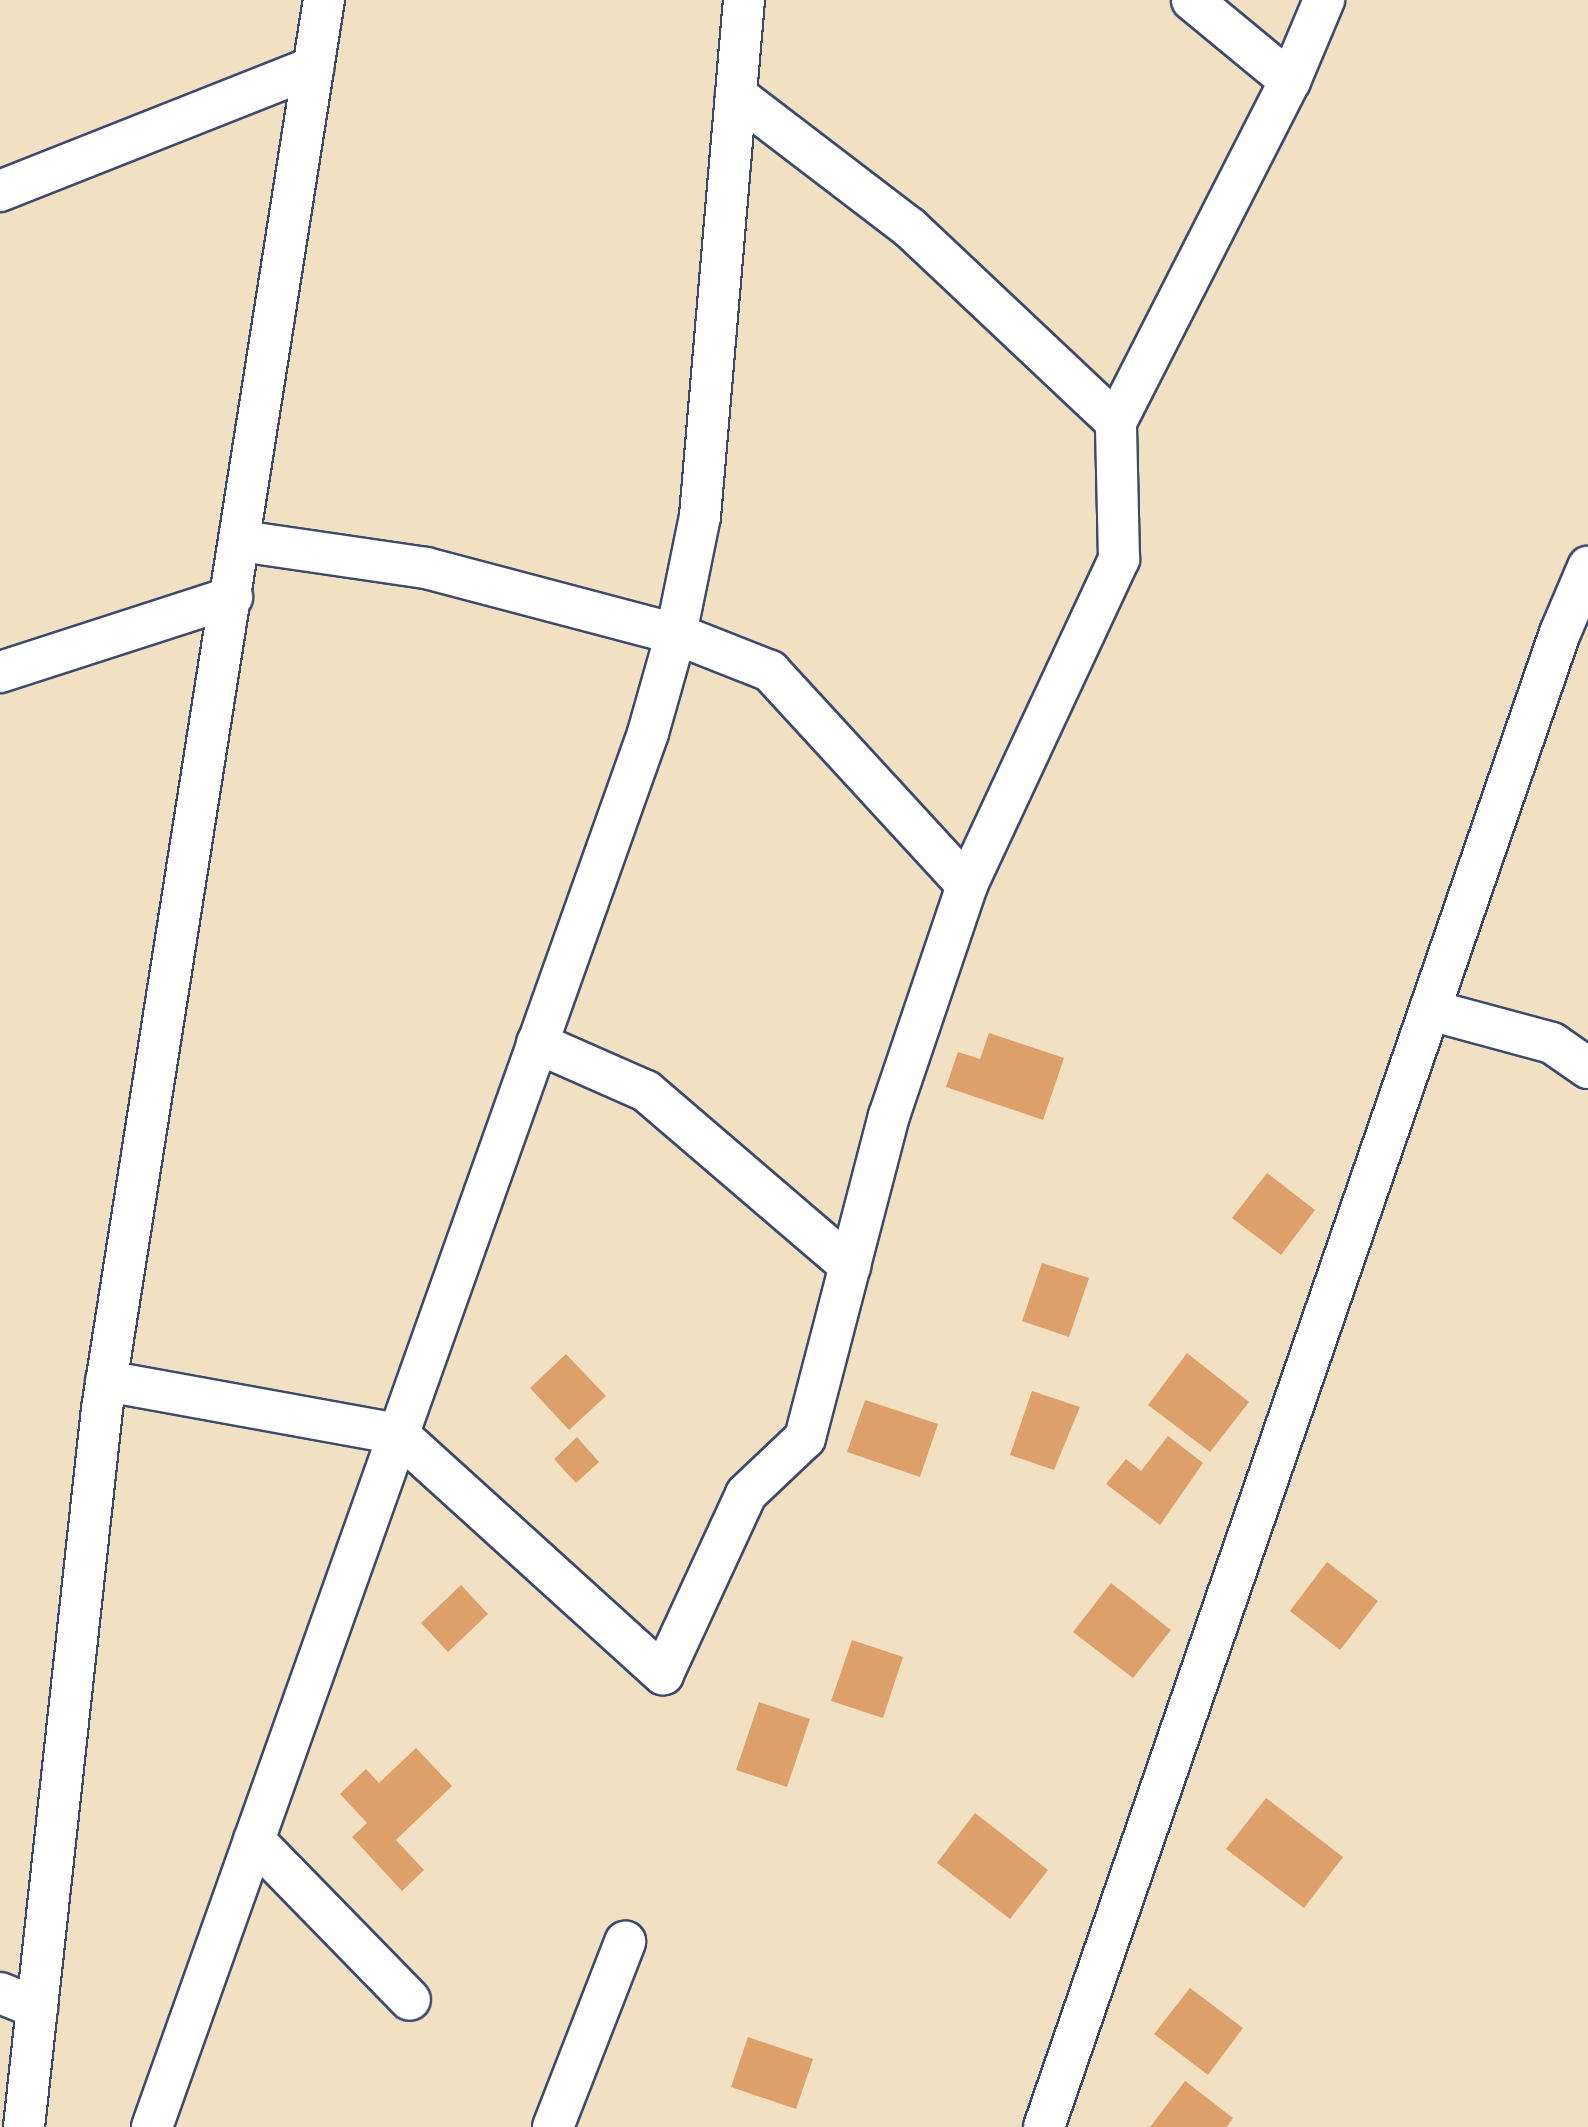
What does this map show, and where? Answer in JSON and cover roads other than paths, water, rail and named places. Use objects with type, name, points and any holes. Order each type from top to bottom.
[{"type":"street","points":[[24,2127],[106,1381],[324,0]]},
{"type":"street","points":[[152,2127],[648,733],[676,634],[700,516],[744,0]]},
{"type":"street","points":[[1192,0],[1290,81]]},
{"type":"street","points":[[106,1381],[398,1434],[663,1674],[746,1494],[805,1438],[889,1116],[967,885],[1119,559],[1116,422],[1290,81],[1324,0]]},
{"type":"street","points":[[0,191],[313,67]]},
{"type":"street","points":[[736,95],[910,228],[1116,422]]},
{"type":"street","points":[[241,541],[426,568],[676,634],[770,671],[967,885]]},
{"type":"street","points":[[1044,2127],[1560,633],[1588,567]]},
{"type":"street","points":[[0,672],[232,597]]},
{"type":"street","points":[[1430,1010],[1552,1043],[1588,1068]]},
{"type":"street","points":[[537,1043],[646,1091],[850,1266]]},
{"type":"street","points":[[254,1840],[410,2000]]},
{"type":"street","points":[[553,2127],[625,1942]]},
{"type":"street","points":[[0,1993],[37,2008]]}]
